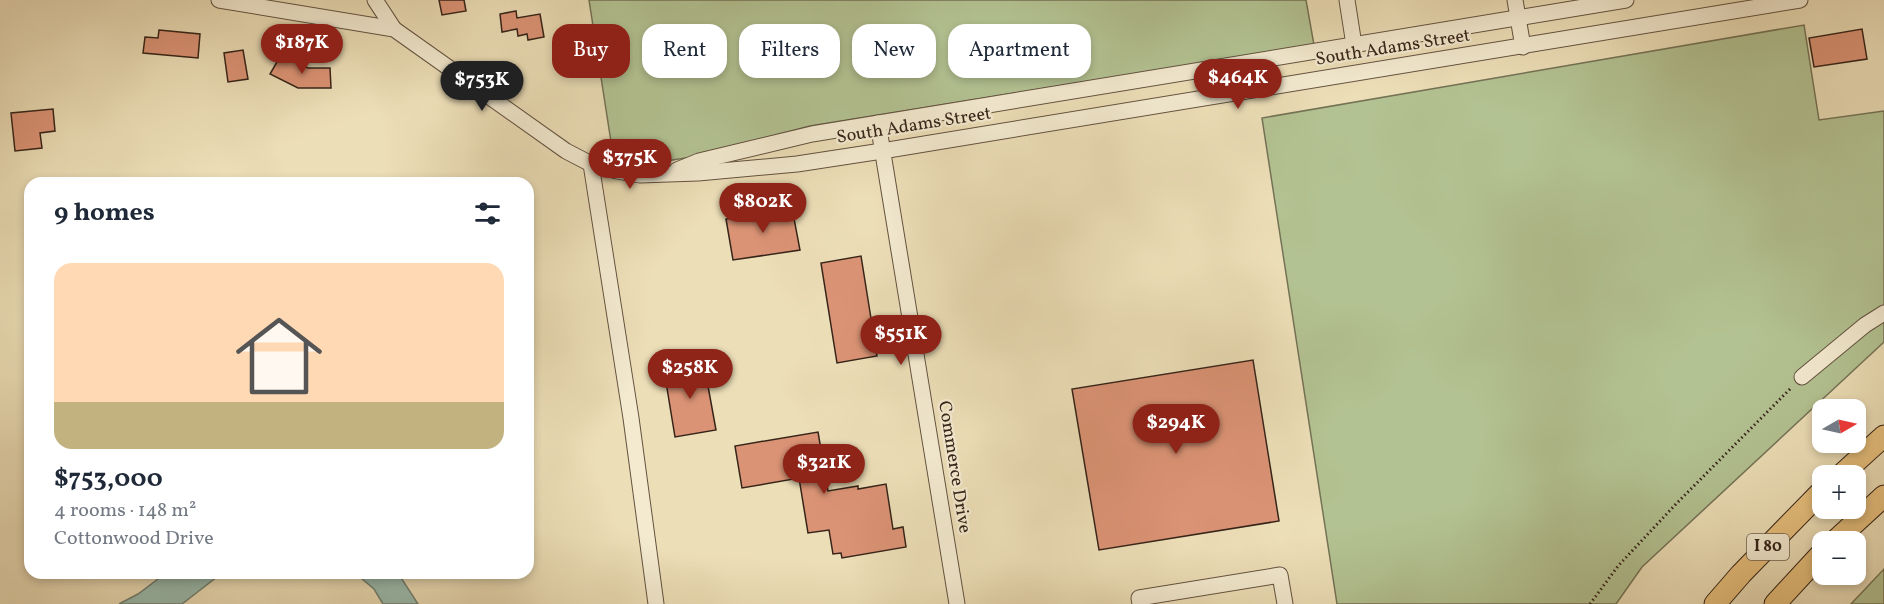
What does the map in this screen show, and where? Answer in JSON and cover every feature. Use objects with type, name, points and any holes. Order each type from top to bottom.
[{"type":"highway","points":[[1852,465],[1884,436]]},
{"type":"highway","points":[[1846,531],[1884,495]]},
{"type":"highway","name":"I 80","points":[[1715,604],[1812,501]]},
{"type":"highway","points":[[1866,531],[1884,515]]},
{"type":"highway","name":"I 80","points":[[1775,604],[1812,564]]},
{"type":"highway","points":[[1782,604],[1812,577]]},
{"type":"street","points":[[219,0],[394,28]]},
{"type":"street","points":[[375,0],[394,28]]},
{"type":"street","points":[[1347,0],[1354,45]]},
{"type":"street","points":[[1515,0],[1523,47]]},
{"type":"street","name":"South Adams Street","points":[[672,172],[699,161],[812,134],[1626,0]]},
{"type":"street","name":"South Adams Street","points":[[394,28],[566,151],[591,164],[639,175],[672,172],[698,173],[797,164],[1800,0]]},
{"type":"street","name":"Commerce Drive","points":[[878,123],[957,604]]},
{"type":"street","points":[[591,164],[630,408],[656,604]]},
{"type":"street","points":[[1802,377],[1884,313]]},
{"type":"street","points":[[1140,604],[1139,598],[1280,575],[1285,604]]},
{"type":"path","points":[[1590,604],[1618,567],[1676,504],[1802,377]]},
{"type":"green space","points":[[589,0],[1306,0],[1314,45],[810,126],[692,157],[646,164],[614,161],[601,78],[630,78],[630,24],[593,24]]},
{"type":"green space","points":[[1804,25],[1819,120],[1884,111],[1884,342],[1823,399],[1812,399],[1812,409],[1642,567],[1616,604],[1337,604],[1262,118]]},
{"type":"green space","points":[[1884,569],[1884,604],[1851,604]]},
{"type":"shaded area","points":[[158,579],[214,579],[182,604],[119,604],[138,594]]},
{"type":"shaded area","points":[[362,579],[402,579],[418,604],[383,604],[374,589]]},
{"type":"building","points":[[439,0],[464,0],[466,11],[442,15]]},
{"type":"building","points":[[516,11],[517,18],[540,14],[544,37],[528,40],[527,34],[518,36],[517,29],[502,32],[500,14]]},
{"type":"building","points":[[1862,29],[1867,59],[1814,67],[1809,38]]},
{"type":"building","points":[[159,30],[200,34],[198,58],[143,53],[145,37],[158,38]]},
{"type":"building","points":[[243,50],[248,79],[228,82],[224,53]]},
{"type":"building","points":[[281,55],[308,68],[330,68],[331,88],[298,88],[270,74]]},
{"type":"building","points":[[53,109],[55,131],[40,133],[42,148],[15,151],[11,113]]},
{"type":"building","points":[[792,208],[800,250],[733,260],[726,219]]},
{"type":"building","points":[[861,256],[877,356],[837,363],[821,263]]},
{"type":"building","points":[[1253,360],[1279,521],[1099,550],[1072,389]]},
{"type":"building","points":[[704,364],[716,430],[675,437],[664,370]]},
{"type":"building","points":[[818,432],[828,491],[886,484],[893,529],[903,527],[906,547],[842,558],[841,553],[833,554],[829,530],[808,533],[799,478],[742,488],[735,446]]}]
